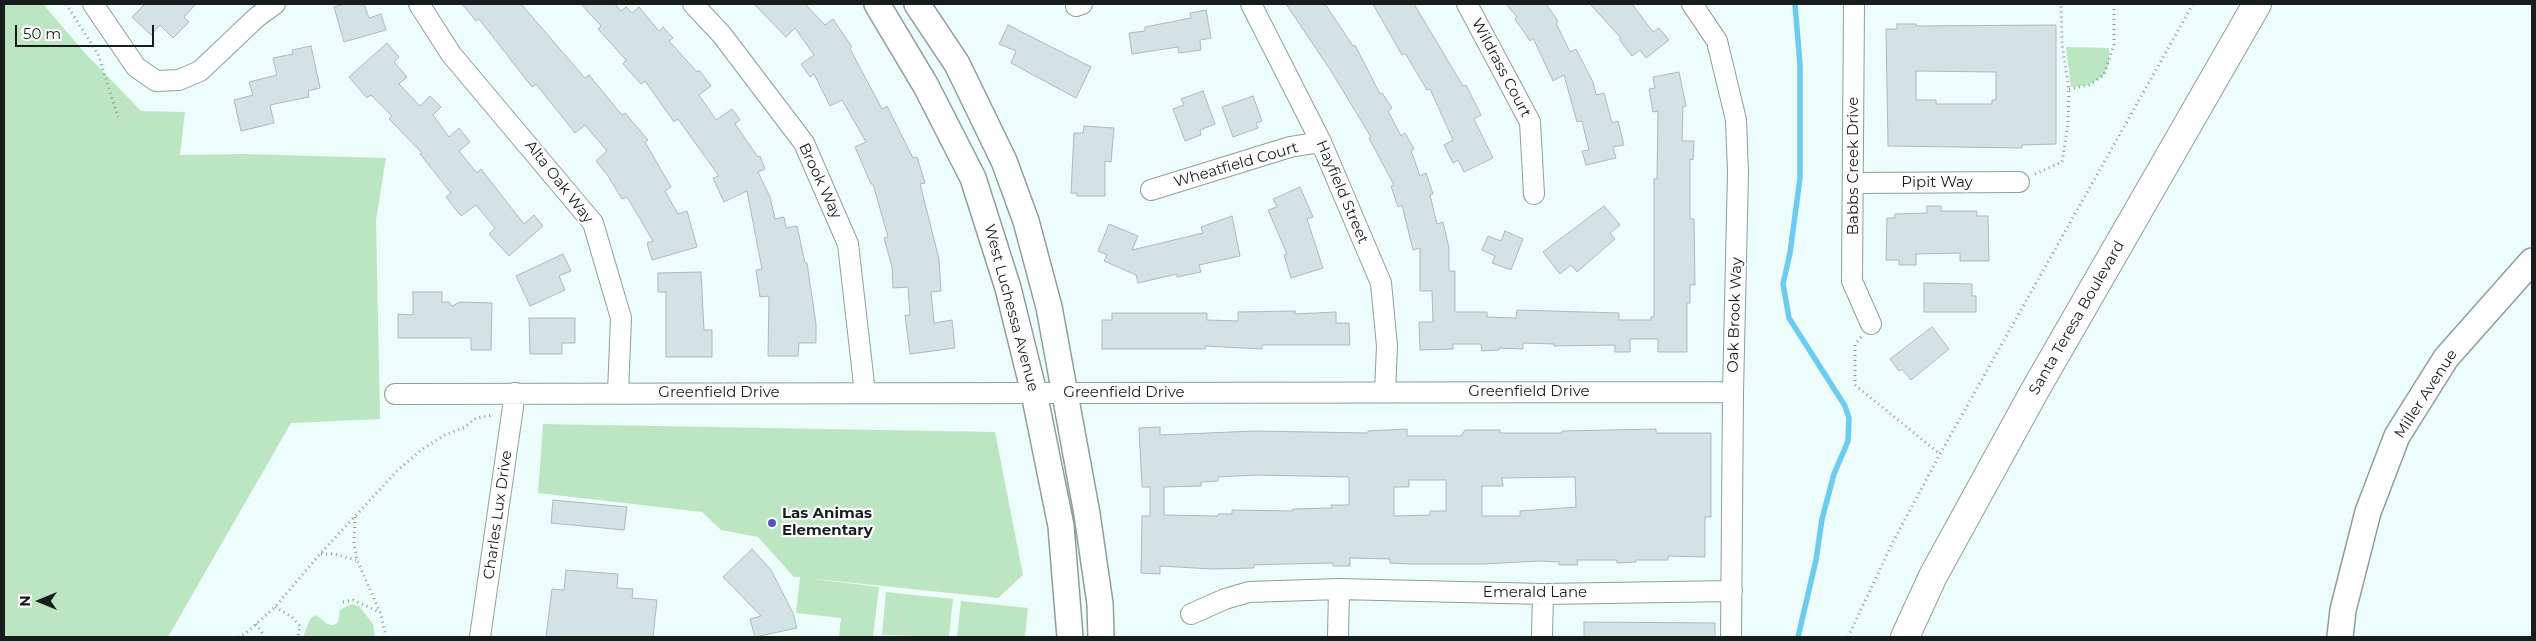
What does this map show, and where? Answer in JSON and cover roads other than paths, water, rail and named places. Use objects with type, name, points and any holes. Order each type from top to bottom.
[{"type":"main road","name":"Santa Teresa Boulevard","points":[[1905,637],[1933,576],[2034,392],[2257,4]]},
{"type":"street","points":[[93,4],[136,67],[156,81],[179,80],[200,71],[257,17],[274,4]]},
{"type":"street","name":"Alta Oak Way","points":[[419,4],[451,54],[593,223],[621,318],[618,393]]},
{"type":"street","name":"Brook Way","points":[[694,4],[722,35],[804,143],[848,244],[865,393]]},
{"type":"street","name":"West Luchessa Avenue","points":[[877,4],[926,86],[973,178],[1008,288],[1034,393],[1060,526],[1070,637]]},
{"type":"street","name":"West Luchessa Avenue","points":[[917,4],[957,64],[1004,161],[1026,221],[1046,298],[1087,514],[1100,604],[1101,637]]},
{"type":"street","name":"Hayfield Street","points":[[1251,4],[1321,142],[1380,283],[1387,346],[1385,392]]},
{"type":"street","name":"Wildrass Court","points":[[1467,4],[1530,122],[1534,194]]},
{"type":"street","name":"Oak Brook Way","points":[[1692,4],[1718,41],[1736,120],[1738,172],[1732,392],[1731,637]]},
{"type":"street","name":"Babbs Creek Drive","points":[[1854,4],[1852,281],[1871,324]]},
{"type":"street","name":"Wheatfield Court","points":[[1151,190],[1290,148],[1321,142]]},
{"type":"street","name":"Pipit Way","points":[[1854,183],[2019,182]]},
{"type":"street","name":"Miller Avenue","points":[[2340,637],[2343,610],[2368,512],[2397,436],[2446,358],[2532,261]]},
{"type":"street","name":"Greenfield Drive","points":[[395,394],[1732,392]]},
{"type":"street","name":"Charles Lux Drive","points":[[480,637],[515,393]]},
{"type":"street","points":[[1338,637],[1339,589]]},
{"type":"street","name":"Emerald Lane","points":[[1191,614],[1225,599],[1249,592],[1339,589],[1543,594],[1732,591]]},
{"type":"street","points":[[1542,637],[1543,594]]},
{"type":"waterway","points":[[1795,4],[1800,65],[1800,178],[1790,253],[1783,284],[1789,318],[1845,406],[1849,418],[1848,441],[1834,474],[1822,519],[1816,560],[1798,637]]},
{"type":"place","name":"Las Animas Elementary","points":[[772,523]]}]
